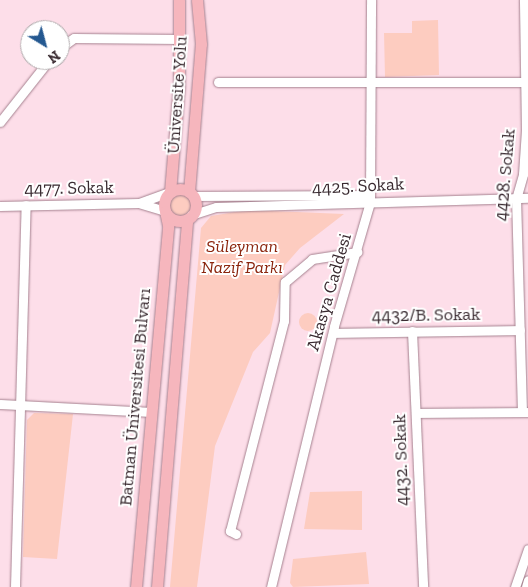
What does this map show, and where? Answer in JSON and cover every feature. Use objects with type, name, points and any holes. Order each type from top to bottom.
[{"type":"main road","points":[[179,0],[180,38],[170,192],[165,211],[176,220],[189,217]]},
{"type":"main road","name":"Üniversite Yolu","points":[[191,194],[201,44],[197,0]]},
{"type":"main road","points":[[157,587],[189,217],[196,206],[191,194],[170,192]]},
{"type":"main road","name":"Batman Üniversitesi Bulvarı","points":[[136,587],[168,226],[165,211]]},
{"type":"street","name":"Akasya Caddesi","points":[[271,587],[333,332],[357,252],[370,199],[371,0]]},
{"type":"street","name":"4428. Sokak","points":[[524,0],[526,19],[526,82],[523,174],[516,198],[520,330],[525,412]]},
{"type":"street","points":[[70,41],[74,38],[180,38]]},
{"type":"street","points":[[0,122],[41,70]]},
{"type":"street","points":[[218,82],[526,82]]},
{"type":"street","points":[[139,202],[170,192]]},
{"type":"street","points":[[191,194],[370,199]]},
{"type":"street","name":"4425. Sokak","points":[[189,217],[216,207],[370,199],[528,198]]},
{"type":"street","points":[[139,202],[165,211]]},
{"type":"street","name":"4477. Sokak","points":[[0,206],[139,202]]},
{"type":"street","points":[[15,587],[26,205]]},
{"type":"street","points":[[236,534],[230,531],[284,320],[285,282],[312,259],[357,252]]},
{"type":"street","name":"4432/B. Sokak","points":[[333,332],[520,330]]},
{"type":"street","name":"4432. Sokak","points":[[412,331],[423,587]]},
{"type":"street","points":[[0,404],[152,412]]},
{"type":"street","points":[[416,413],[525,412]]},
{"type":"street","points":[[515,587],[528,549]]},
{"type":"street","points":[[526,587],[528,580]]},
{"type":"green space","points":[[438,20],[439,75],[385,77],[384,33],[412,33],[412,21]]},
{"type":"green space","points":[[179,192],[188,195],[191,204],[188,213],[179,216],[170,213],[167,204],[170,195]]},
{"type":"green space","name":"Süleyman Nazif Parkı","points":[[247,210],[344,214],[300,248],[285,265],[270,333],[253,352],[215,446],[197,587],[170,587],[201,228],[211,216]]},
{"type":"green space","points":[[308,313],[314,316],[317,322],[314,328],[308,331],[302,328],[299,322],[302,316]]},
{"type":"green space","points":[[34,413],[73,414],[57,559],[23,557],[27,420]]},
{"type":"green space","points":[[362,491],[362,530],[304,529],[310,492]]},
{"type":"green space","points":[[366,552],[369,584],[293,587],[290,583],[293,559]]}]
